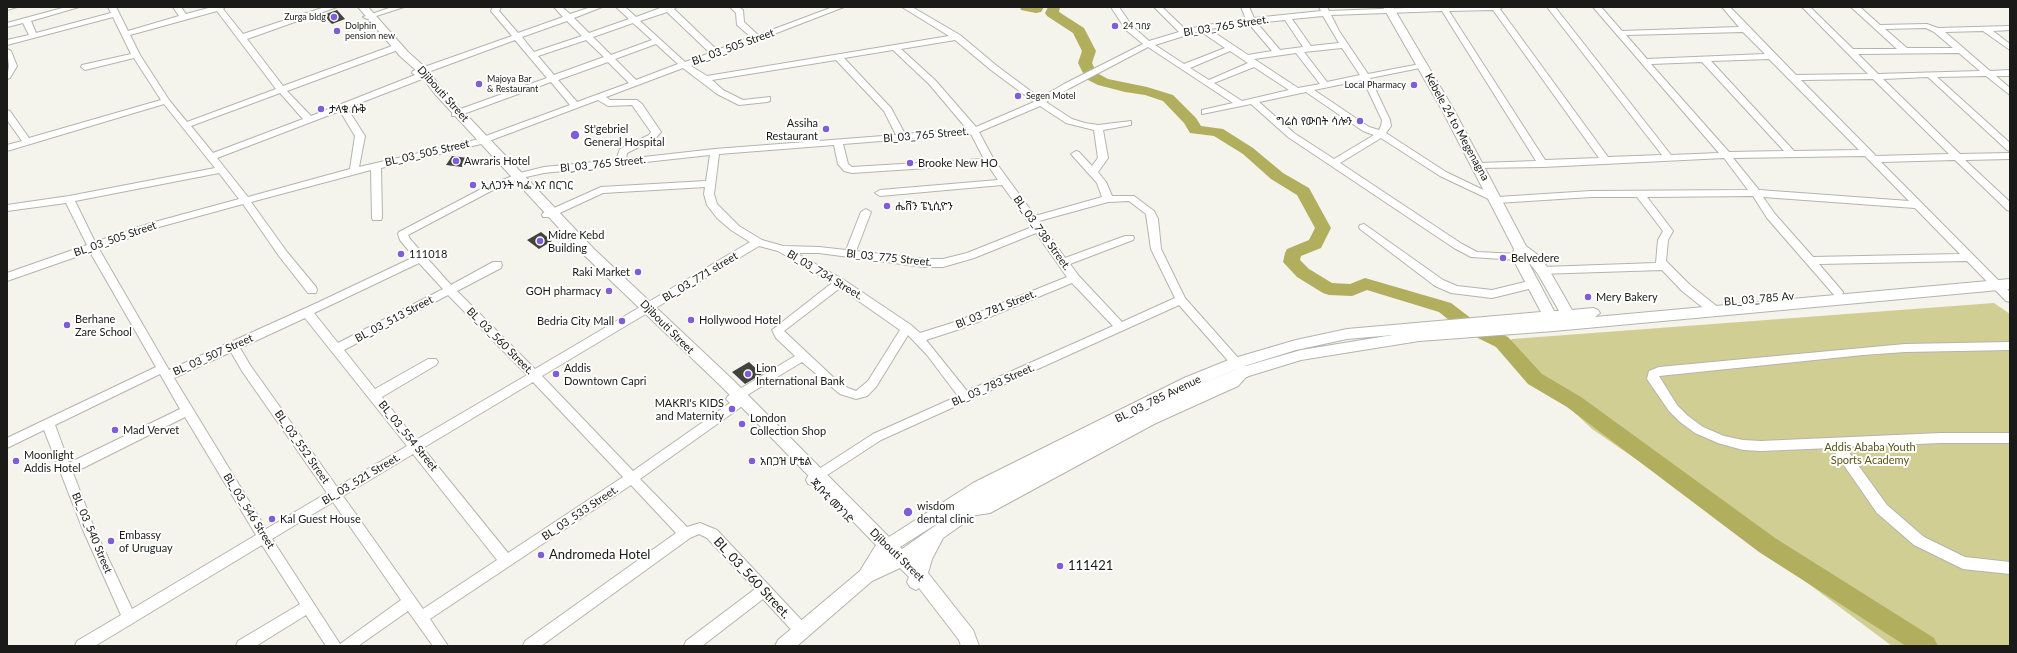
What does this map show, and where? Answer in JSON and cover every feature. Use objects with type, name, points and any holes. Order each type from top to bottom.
[{"type":"main road","name":"Djibouti Street","points":[[358,7],[367,13],[404,54],[419,74]]},
{"type":"main road","name":"Kebele 24 to Megenagna","points":[[1389,8],[1497,200],[1533,284],[1550,317]]},
{"type":"main road","name":"Djibouti Street","points":[[367,13],[395,48],[549,214],[589,252],[645,310]]},
{"type":"main road","points":[[1520,253],[1533,258],[1543,271],[1568,315]]},
{"type":"main road","name":"BL_03_785 Av","points":[[1509,325],[1568,315],[1712,307],[1774,307],[1998,282],[2010,276]]},
{"type":"main road","name":"BL_03_785 Av","points":[[1509,325],[1712,307],[1838,292],[1998,282]]},
{"type":"main road","name":"ጂቡቲ መንገድ","points":[[645,310],[917,578],[957,632],[962,646]]},
{"type":"main road","name":"BL_03_785 Avenue","points":[[877,540],[889,535],[916,528],[997,478],[1189,382],[1240,368],[1330,349],[1466,328],[1509,325]]},
{"type":"main road","name":"BL_03_785 Avenue","points":[[866,576],[899,560],[939,530],[1001,488],[1240,368]]},
{"type":"main road","points":[[917,578],[927,551],[939,530]]},
{"type":"main road","points":[[784,646],[866,576],[877,540]]},
{"type":"main road","name":"Djibouti Street","points":[[917,578],[963,630],[967,636],[970,646]]},
{"type":"street","points":[[7,8],[13,7]]},
{"type":"street","points":[[7,25],[75,7]]},
{"type":"street","points":[[177,7],[184,18]]},
{"type":"street","points":[[125,34],[219,7],[241,38],[282,90],[309,120]]},
{"type":"street","points":[[241,38],[333,7]]},
{"type":"street","points":[[367,13],[400,7]]},
{"type":"street","points":[[497,7],[495,11],[576,106]]},
{"type":"street","points":[[558,7],[586,37],[634,83]]},
{"type":"street","points":[[211,157],[342,107],[419,74],[516,36],[598,7]]},
{"type":"street","points":[[620,7],[684,65],[705,79],[720,92],[742,103],[767,98]]},
{"type":"street","points":[[734,7],[740,12],[740,23],[757,38]]},
{"type":"street","name":"BL_03_505 Street","points":[[7,277],[155,225],[376,165],[481,141],[840,7]]},
{"type":"street","points":[[906,7],[957,37],[994,68],[1069,121],[1082,126],[1098,128],[1128,123]]},
{"type":"street","points":[[1114,7],[1129,28],[1148,44],[1240,104]]},
{"type":"street","points":[[1158,7],[1184,33]]},
{"type":"street","points":[[1245,7],[1251,21],[1278,52]]},
{"type":"street","points":[[1495,7],[1605,160]]},
{"type":"street","name":"Bl_03_765 Street.","points":[[516,178],[544,170],[715,152],[974,131],[1029,109],[1067,86],[1148,44],[1201,28],[1287,17],[1324,10],[1499,7]]},
{"type":"street","points":[[1551,7],[1669,158]]},
{"type":"street","points":[[1597,7],[1726,155],[1756,192],[1771,216],[1838,292]]},
{"type":"street","points":[[1726,7],[1969,257],[1998,282],[2010,298]]},
{"type":"street","points":[[1806,7],[2010,208]]},
{"type":"street","points":[[1855,7],[1904,51]]},
{"type":"street","points":[[533,55],[670,8],[716,54]]},
{"type":"street","points":[[1440,8],[1543,164]]},
{"type":"street","points":[[7,43],[114,10],[136,55],[166,101],[245,200],[283,254],[312,290]]},
{"type":"street","points":[[1324,10],[1344,45],[1366,78],[1386,120],[1386,126],[1381,134],[1334,163]]},
{"type":"street","points":[[1287,17],[1308,48]]},
{"type":"street","points":[[26,20],[33,35]]},
{"type":"street","points":[[1878,27],[1927,26],[1937,30],[2010,92]]},
{"type":"street","points":[[1201,28],[1296,91]]},
{"type":"street","points":[[1985,28],[2010,48]]},
{"type":"street","points":[[1937,30],[2010,28]]},
{"type":"street","points":[[1621,33],[1746,29]]},
{"type":"street","points":[[705,79],[839,58],[957,37]]},
{"type":"street","points":[[457,114],[657,41]]},
{"type":"street","points":[[1246,58],[1308,48],[1344,45]]},
{"type":"street","points":[[186,125],[395,48]]},
{"type":"street","name":"BL_03_738 Street.","points":[[896,48],[932,82],[974,131],[990,161],[1074,278],[1121,328]]},
{"type":"street","points":[[1184,67],[1230,48]]},
{"type":"street","points":[[1298,50],[1325,85]]},
{"type":"street","points":[[1850,52],[1962,50]]},
{"type":"street","points":[[7,51],[13,66],[7,76]]},
{"type":"street","points":[[85,67],[136,55]]},
{"type":"street","points":[[1646,62],[1773,56]]},
{"type":"street","points":[[839,58],[871,90],[888,110],[902,138]]},
{"type":"street","points":[[1705,60],[1791,153]]},
{"type":"street","points":[[1208,83],[1254,64]]},
{"type":"street","points":[[1205,112],[1296,91],[1366,78],[1422,65]]},
{"type":"street","points":[[1796,78],[2010,73]]},
{"type":"street","points":[[1930,76],[2010,148]]},
{"type":"street","points":[[1307,89],[1366,129],[1381,134],[1421,158],[1443,174],[1497,200],[1640,194],[1756,192],[1919,205]]},
{"type":"street","points":[[599,97],[608,103],[634,102],[639,106],[656,132],[652,137],[624,151],[620,162]]},
{"type":"street","points":[[7,148],[166,101]]},
{"type":"street","points":[[1252,101],[1292,135],[1442,236],[1474,255],[1520,253]]},
{"type":"street","points":[[342,107],[360,136],[354,171]]},
{"type":"street","points":[[7,113],[27,142]]},
{"type":"street","points":[[1093,172],[1103,158],[1101,138],[1098,128]]},
{"type":"street","points":[[838,143],[843,164],[847,169],[852,170],[990,161]]},
{"type":"street","name":"Bl_03_734 Street.","points":[[715,152],[709,194],[716,210],[735,228],[758,242],[782,249],[840,283],[907,328],[931,352],[965,397]]},
{"type":"street","points":[[1479,166],[1791,153],[1872,156],[2010,156]]},
{"type":"street","points":[[1076,154],[1101,182],[1108,199]]},
{"type":"street","points":[[376,165],[377,218]]},
{"type":"street","points":[[7,208],[69,199],[221,170]]},
{"type":"street","name":"BL_03_560 Street.","points":[[516,178],[408,230],[403,234],[406,240],[451,290],[685,534],[700,528],[712,534],[763,591],[802,631]]},
{"type":"street","points":[[880,194],[1005,182]]},
{"type":"street","points":[[549,214],[601,190],[710,184]]},
{"type":"street","points":[[1640,194],[1668,231],[1663,240],[1662,262],[1686,288],[1712,307]]},
{"type":"street","name":"Bl_03_775 Street.","points":[[782,249],[804,248],[924,263],[944,263],[970,256],[1035,224],[1108,199],[1131,198],[1151,213],[1156,249],[1181,300],[1240,368]]},
{"type":"street","name":"BL_03_546 Street","points":[[69,199],[92,246],[187,411],[264,537],[334,646]]},
{"type":"street","points":[[850,254],[866,212]]},
{"type":"street","points":[[1364,228],[1439,283],[1455,290],[1492,294],[1533,284]]},
{"type":"street","points":[[1063,263],[1130,238]]},
{"type":"street","name":"BL_03_771 street","points":[[645,310],[758,242]]},
{"type":"street","name":"BL_03_507 Street","points":[[7,443],[165,372],[233,346],[422,257]]},
{"type":"street","points":[[1810,261],[1969,257]]},
{"type":"street","name":"BL_03_513 Street","points":[[338,349],[497,265]]},
{"type":"street","points":[[1543,271],[1665,266]]},
{"type":"street","name":"Bl_03_781 Street.","points":[[918,338],[959,325],[1074,278]]},
{"type":"street","points":[[840,283],[778,330],[780,335],[829,380],[844,391],[856,395],[862,393],[872,384],[907,328]]},
{"type":"street","name":"BL_03_783 Street.","points":[[814,478],[877,437],[1181,300]]},
{"type":"street","name":"BL_03_521 Street.","points":[[82,646],[645,310]]},
{"type":"street","name":"BL_03_554 Street","points":[[307,312],[416,446],[507,562]]},
{"type":"street","name":"BL_03_552 Street","points":[[233,346],[246,368],[441,646]]},
{"type":"street","points":[[2010,346],[1905,348],[1863,351],[1659,371],[1653,374],[1654,379],[1673,408],[1684,419],[1699,430],[1722,440],[1743,445],[1836,444],[1913,439],[2010,438]]},
{"type":"street","name":"BL_03_533 Street.","points":[[421,618],[632,478],[736,400],[804,356]]},
{"type":"street","points":[[375,396],[432,362]]},
{"type":"street","points":[[67,470],[187,411]]},
{"type":"street","name":"BL_03_540 Street","points":[[48,424],[89,530],[129,618]]},
{"type":"street","points":[[1836,444],[1882,509],[1919,541],[1963,564],[2010,568]]},
{"type":"street","points":[[530,646],[685,534]]},
{"type":"street","points":[[691,646],[763,591]]},
{"type":"street","points":[[346,646],[410,602]]},
{"type":"street","points":[[243,646],[309,606]]},
{"type":"green space","name":"Addis Ababa Youth Sports Academy","points":[[1994,303],[2010,314],[2010,646],[1892,646],[1700,503],[1592,429],[1558,397],[1530,376],[1506,343],[1512,339]]},
{"type":"building","name":"Zurga bldg","points":[[337,10],[345,19],[332,24],[323,15]]},
{"type":"building","name":"Awraris Hotel","points":[[452,156],[468,158],[462,167],[446,165]]},
{"type":"building","name":"Midre Kebd Building","points":[[541,232],[552,241],[539,249],[527,240]]},
{"type":"building","name":"Lion International Bank","points":[[749,362],[762,374],[745,384],[732,372]]},
{"type":"waterway","points":[[1026,7],[1036,9],[1038,7]]},
{"type":"waterway","points":[[1054,7],[1052,13],[1079,31],[1089,51],[1085,63],[1091,76],[1103,82],[1125,88],[1147,91],[1168,98],[1191,121],[1195,130],[1218,132],[1248,151],[1277,176],[1303,192],[1323,228],[1315,244],[1293,253],[1291,262],[1303,273],[1329,289],[1352,290],[1365,284],[1389,290],[1412,299],[1445,307],[1466,324],[1502,342],[1535,379],[1574,402],[1767,545],[1926,646]]},
{"type":"place","name":"Zurga bldg","points":[[334,17]]},
{"type":"place","name":"24 ገበያ","points":[[1115,26]]},
{"type":"place","name":"Dolphin pension new","points":[[337,31]]},
{"type":"place","name":"Majoya Bar & Restaurant","points":[[479,84]]},
{"type":"place","name":"Local Pharmacy","points":[[1414,85]]},
{"type":"place","name":"Segen Motel","points":[[1018,96]]},
{"type":"place","name":"ታላቁ ሱቅ","points":[[321,109]]},
{"type":"place","name":"ግሬስ የውበት ሳሎን","points":[[1360,121]]},
{"type":"place","name":"Assiha Restaurant","points":[[826,129]]},
{"type":"place","name":"St'gebriel General Hospital","points":[[575,135]]},
{"type":"place","name":"Awraris Hotel","points":[[456,161]]},
{"type":"place","name":"Brooke New HO","points":[[910,163]]},
{"type":"place","name":"ኢለጋንት ካፌ እና በርገር","points":[[473,185]]},
{"type":"place","name":"ሔቨን ፔኒሲዮን","points":[[887,206]]},
{"type":"place","name":"Midre Kebd Building","points":[[540,241]]},
{"type":"place","name":"111018","points":[[401,254]]},
{"type":"place","name":"Belvedere","points":[[1503,258]]},
{"type":"place","name":"Raki Market","points":[[638,272]]},
{"type":"place","name":"GOH pharmacy","points":[[609,291]]},
{"type":"place","name":"Mery Bakery","points":[[1588,297]]},
{"type":"place","name":"Hollywood Hotel","points":[[691,320]]},
{"type":"place","name":"Bedria City Mall","points":[[622,321]]},
{"type":"place","name":"Berhane Zare School","points":[[67,325]]},
{"type":"place","name":"Addis Downtown Capri","points":[[556,374]]},
{"type":"place","name":"Lion International Bank","points":[[748,374]]},
{"type":"place","name":"MAKRI's KIDS and Maternity","points":[[732,409]]},
{"type":"place","name":"London Collection Shop","points":[[742,424]]},
{"type":"place","name":"Mad Vervet","points":[[115,430]]},
{"type":"place","name":"Moonlight Addis Hotel","points":[[16,461]]},
{"type":"place","name":"አበጋዝ ሆቴል","points":[[752,461]]},
{"type":"place","name":"wisdom dental clinic","points":[[908,512]]},
{"type":"place","name":"Kal Guest House","points":[[272,519]]},
{"type":"place","name":"Embassy of Uruguay","points":[[111,541]]},
{"type":"place","name":"Andromeda Hotel","points":[[541,555]]},
{"type":"place","name":"111421","points":[[1060,566]]}]
